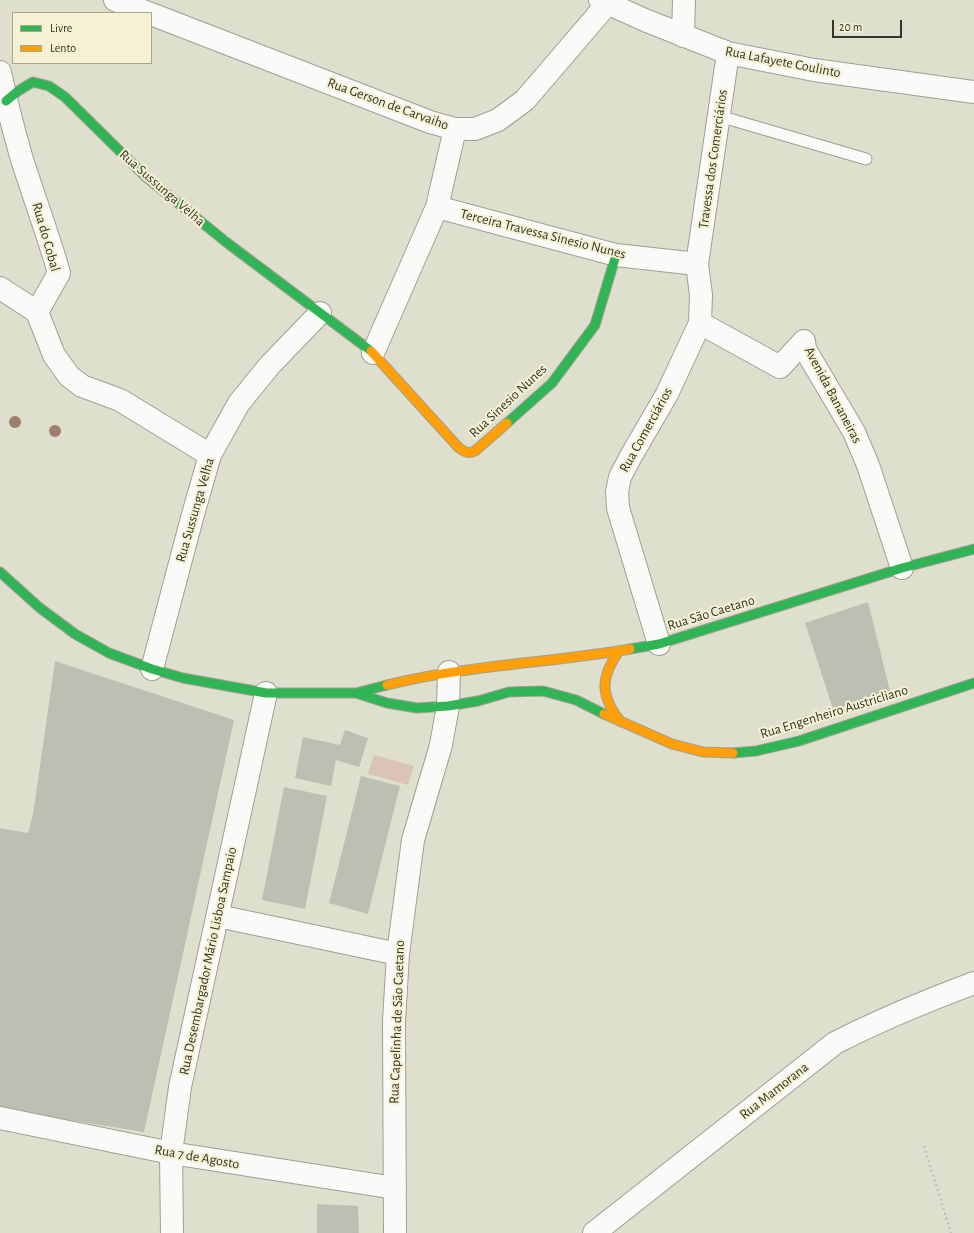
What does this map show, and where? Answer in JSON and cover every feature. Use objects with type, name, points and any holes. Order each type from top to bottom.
[{"type":"main road","name":"Rua Sussunga Velha","points":[[6,101],[18,91],[33,82],[48,86],[65,97],[146,177],[226,242],[373,353],[459,448],[465,452]]},
{"type":"main road","name":"Rua Sinesio Nunes","points":[[465,452],[470,453],[475,451],[552,383],[595,325],[616,254]]},
{"type":"main road","name":"Rua São Caetano","points":[[356,692],[449,672],[619,651],[659,644],[902,568],[974,549]]},
{"type":"main road","points":[[0,572],[40,608],[75,634],[109,653],[152,669],[183,678],[266,692],[356,692]]},
{"type":"main road","points":[[619,651],[607,670],[604,681],[604,693],[611,709],[621,722]]},
{"type":"main road","name":"Rua Engenheiro Austricliano","points":[[356,692],[387,703],[416,708],[448,706],[509,692],[543,691],[576,700],[621,722],[672,744],[703,752],[734,753],[756,751],[799,740],[974,683]]},
{"type":"street","name":"Rua Gerson de Carvaiho","points":[[115,0],[145,12]]},
{"type":"street","points":[[683,36],[684,0]]},
{"type":"street","name":"Rua Gerson de Carvaiho","points":[[152,15],[430,122],[455,129],[474,129],[498,120],[525,100],[604,2]]},
{"type":"street","name":"Rua Lafayete Coulinto","points":[[604,2],[683,36],[728,53],[814,70],[974,92]]},
{"type":"street","name":"Travessa dos Comerciários","points":[[697,264],[728,53]]},
{"type":"street","name":"Rua do Cobal","points":[[0,72],[6,101],[22,157],[59,273],[36,312]]},
{"type":"street","points":[[373,353],[437,207],[455,129]]},
{"type":"street","name":"Terceira Travessa Sinesio Nunes","points":[[437,207],[616,254],[697,264]]},
{"type":"street","name":"Rua Comerciários","points":[[659,644],[618,508],[617,492],[620,477],[667,394],[700,323],[701,295],[697,264]]},
{"type":"street","points":[[0,288],[36,312],[54,355],[69,376],[82,386],[120,400],[210,455]]},
{"type":"street","name":"Rua Sussunga Velha","points":[[152,669],[210,455],[239,403],[270,365],[320,313]]},
{"type":"street","name":"Avenida Bananeiras","points":[[700,323],[780,367],[804,341],[805,349],[854,432],[868,464],[902,568]]},
{"type":"street","name":"Rua Capelinha de São Caetano","points":[[395,1233],[394,1021],[398,954],[413,840],[441,745],[448,706],[449,672]]},
{"type":"street","name":"Rua Desembargador Mário Lisboa Sampaio","points":[[172,1233],[171,1153],[180,1087],[266,692]]},
{"type":"street","points":[[218,916],[398,954]]},
{"type":"street","name":"Rua Mamorana","points":[[594,1233],[834,1043],[901,1011],[974,983]]},
{"type":"street","name":"Rua 7 de Agosto","points":[[0,1118],[171,1153],[395,1188]]},
{"type":"lane","points":[[719,116],[866,159]]},
{"type":"path","points":[[924,1146],[950,1233]]},
{"type":"shaded area","points":[[374,755],[414,766],[408,785],[368,774]]},
{"type":"building","points":[[868,602],[891,695],[833,709],[805,623]]},
{"type":"building","points":[[55,661],[234,720],[144,1132],[0,1109],[0,828],[28,833],[33,814]]},
{"type":"building","points":[[345,730],[368,738],[359,767],[336,760],[331,786],[295,778],[303,737],[340,745]]},
{"type":"building","points":[[361,776],[400,786],[368,914],[329,903]]},
{"type":"building","points":[[284,787],[327,796],[305,909],[262,900]]},
{"type":"building","points":[[317,1204],[358,1206],[359,1233],[317,1233]]},
{"type":"traffic: fast","points":[[6,101],[18,91],[33,82],[49,86],[65,97],[146,177],[226,242],[371,351]]},
{"type":"traffic: fast","points":[[507,423],[552,383],[595,325],[616,255]]},
{"type":"traffic: fast","points":[[630,649],[659,644],[902,568],[974,549]]},
{"type":"traffic: fast","points":[[0,572],[40,608],[75,634],[109,653],[152,669],[183,678],[266,693],[356,693],[387,685]]},
{"type":"traffic: fast","points":[[733,753],[756,751],[799,741],[974,683]]},
{"type":"traffic: fast","points":[[356,693],[387,703],[417,708],[448,706],[478,701],[509,692],[543,691],[576,700],[604,714]]},
{"type":"traffic: slow","points":[[371,351],[463,451],[475,451],[507,423]]},
{"type":"traffic: slow","points":[[387,685],[447,673],[630,649]]},
{"type":"traffic: slow","points":[[619,651],[608,670],[605,687],[609,704],[621,722]]},
{"type":"traffic: slow","points":[[604,714],[672,744],[703,752],[733,753]]}]
